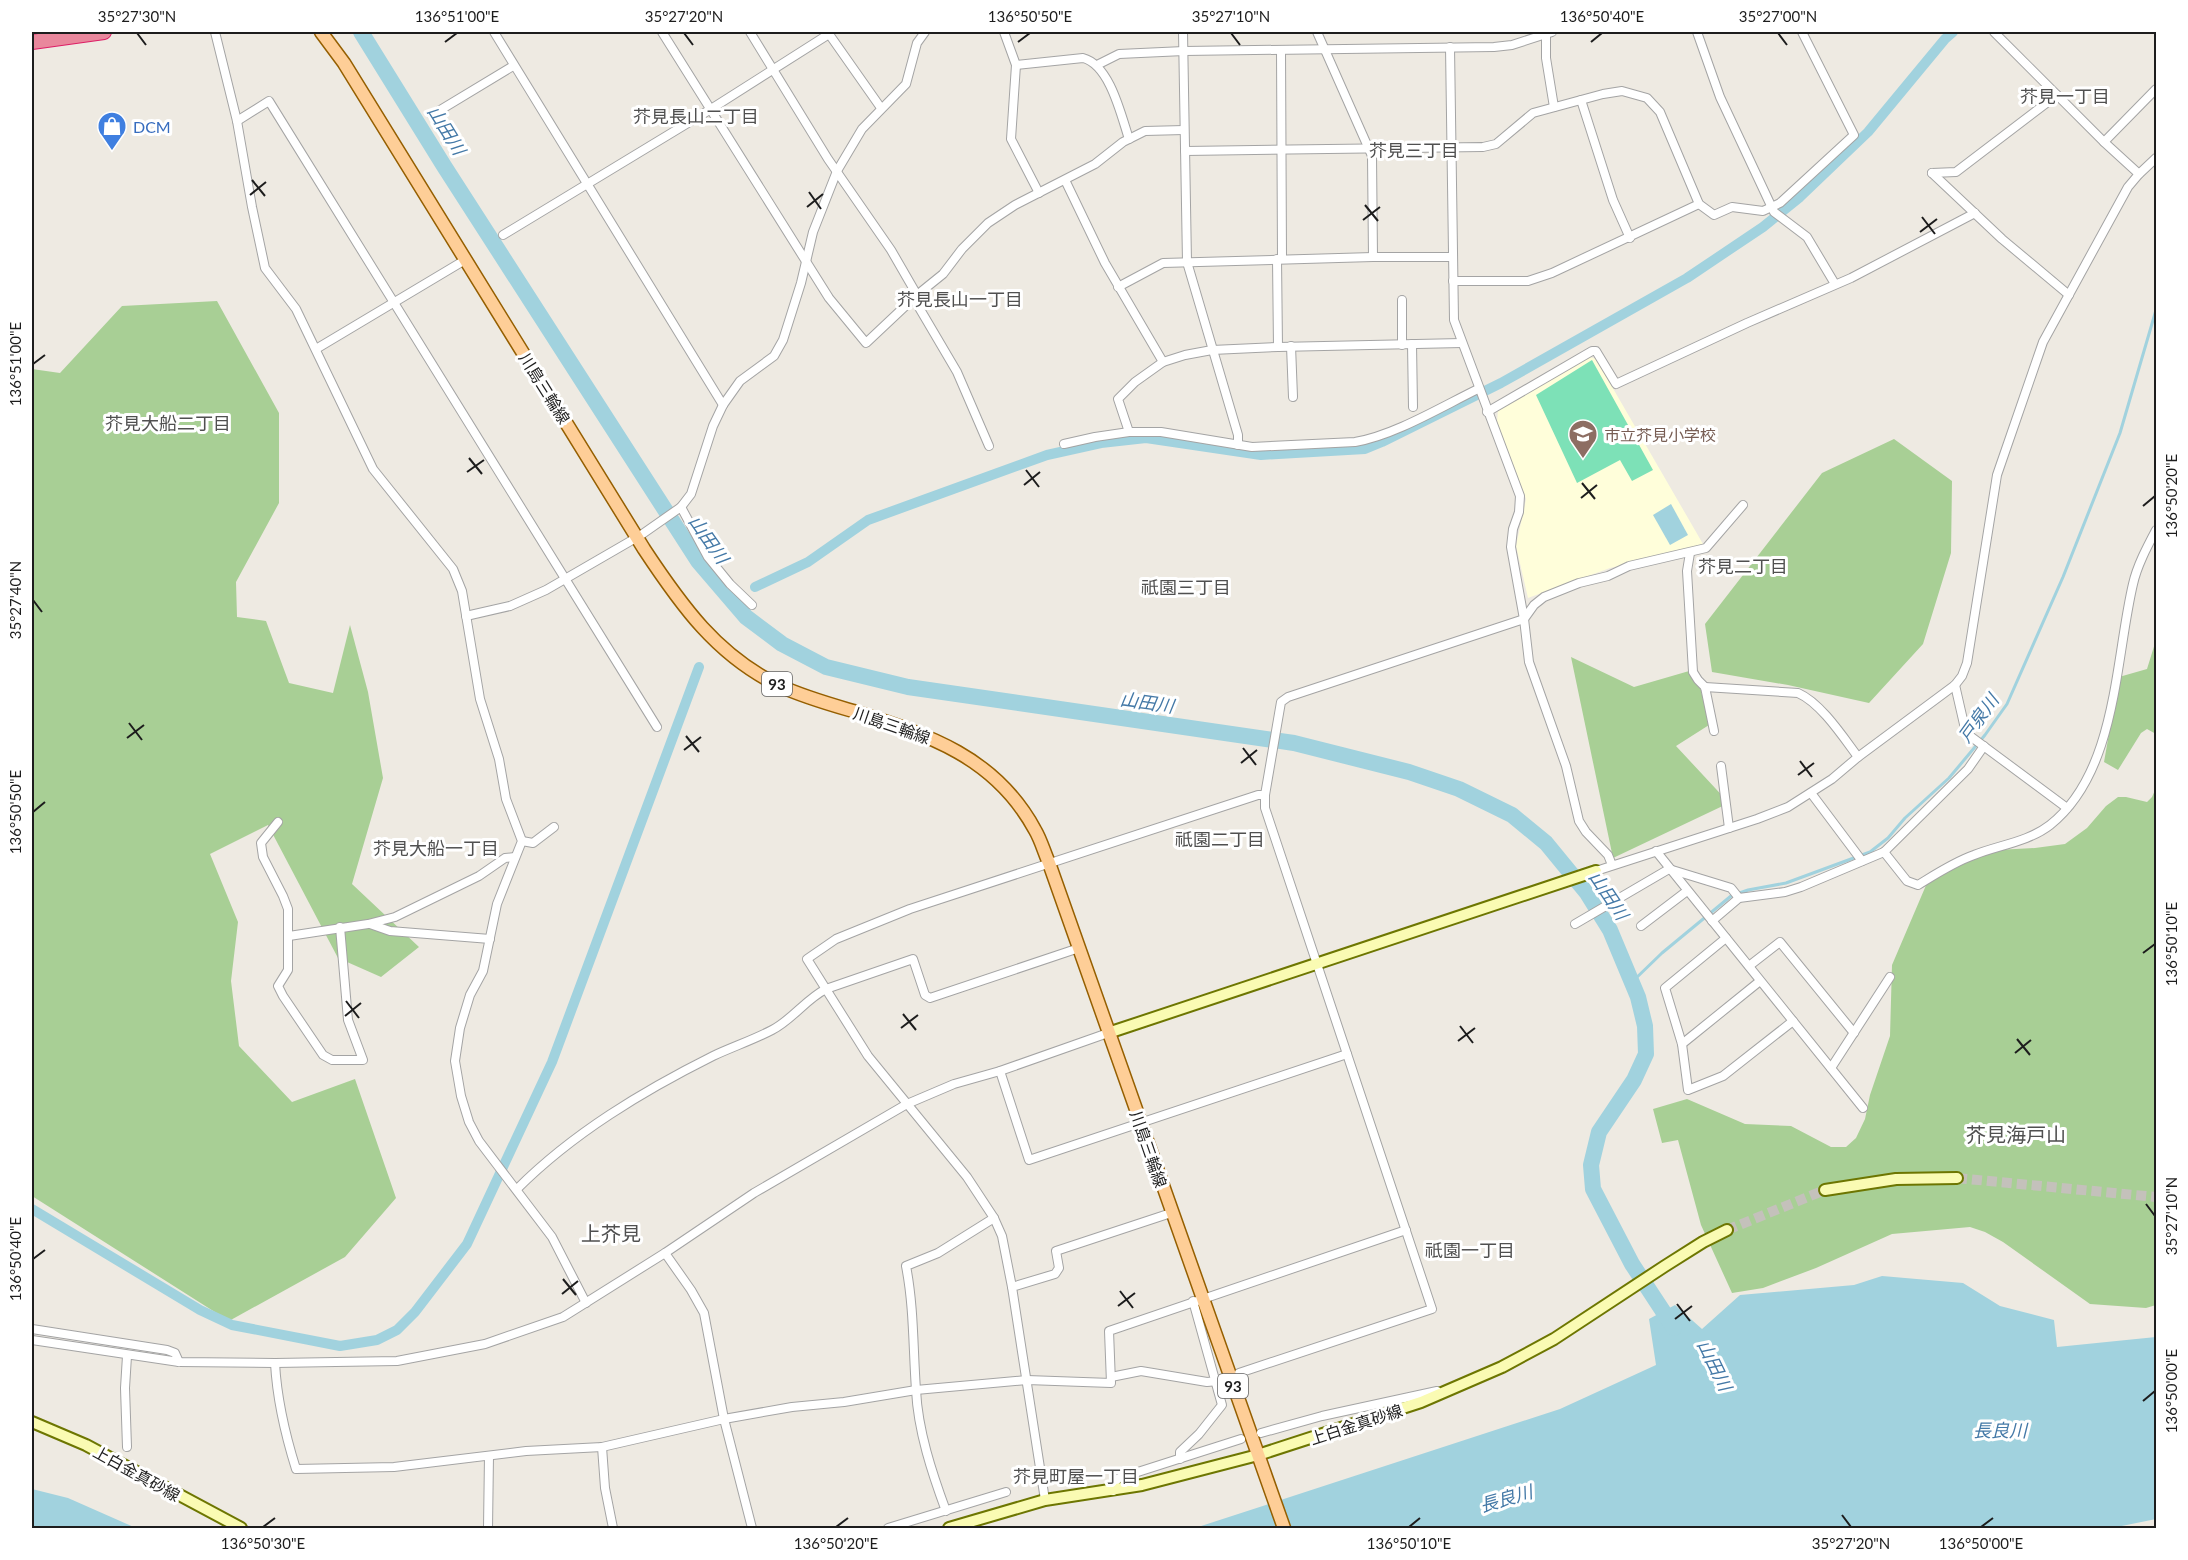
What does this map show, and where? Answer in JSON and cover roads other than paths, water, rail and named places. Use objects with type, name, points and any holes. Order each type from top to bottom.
[{"type":"highway","points":[[32,42],[104,32]]},
{"type":"main road","name":"川島三輪線","points":[[321,32],[344,63],[675,596],[697,624],[719,645],[747,666],[779,685],[808,697],[909,730],[964,754],[988,772],[1011,795],[1035,829],[1172,1212],[1197,1300],[1284,1528]]},
{"type":"main road","points":[[1108,1034],[1596,871]]},
{"type":"main road","points":[[1825,1190],[1896,1179],[1957,1178]]},
{"type":"main road","name":"上白金真砂線","points":[[949,1528],[1045,1500],[1113,1491],[1258,1455],[1421,1402],[1465,1384],[1554,1339],[1614,1298],[1703,1242],[1727,1230]]},
{"type":"main road","name":"上白金真砂線","points":[[32,1422],[86,1445],[241,1528]]},
{"type":"street","points":[[215,32],[237,121],[252,207],[266,268],[296,309],[373,470],[453,569],[462,591],[480,699],[499,759],[506,800],[522,841],[497,904],[483,971],[470,995],[460,1028],[455,1061],[461,1096],[469,1122],[486,1150],[552,1237],[586,1303]]},
{"type":"street","points":[[494,32],[723,405]]},
{"type":"street","points":[[662,32],[829,298],[866,343],[885,323],[943,274],[962,249],[988,223],[1015,205],[1095,164],[1129,139],[1145,131],[1184,130]]},
{"type":"street","points":[[750,32],[837,171],[891,250],[957,372],[989,446]]},
{"type":"street","points":[[466,616],[510,606],[565,579],[639,536],[679,509],[691,494],[713,426],[723,405],[740,381],[774,356],[783,340],[813,232],[837,171],[862,129],[906,84],[917,43],[924,32]]},
{"type":"street","points":[[1004,32],[1016,65],[1011,140],[1040,193]]},
{"type":"street","points":[[1183,32],[1187,262],[1239,435],[1238,445]]},
{"type":"street","points":[[1317,32],[1372,156],[1373,257]]},
{"type":"street","points":[[1097,65],[1119,54],[1504,46],[1548,32],[1545,58],[1554,107]]},
{"type":"street","points":[[1697,32],[1720,97],[1773,210],[1807,237],[1835,284]]},
{"type":"street","points":[[1185,151],[1483,147],[1496,144],[1533,113],[1622,91],[1647,98],[1660,112],[1699,204],[1714,215],[1732,207],[1773,210],[1854,135],[1802,32]]},
{"type":"street","points":[[1994,32],[2139,174]]},
{"type":"street","points":[[503,235],[711,109],[829,34],[881,108]]},
{"type":"street","points":[[1450,47],[1454,320],[1520,496],[1511,547],[1529,662],[1566,766],[1580,821],[1586,832],[1608,855],[1612,865]]},
{"type":"street","points":[[1278,347],[1281,50]]},
{"type":"street","points":[[1016,65],[1083,58],[1097,65],[1115,97],[1129,139]]},
{"type":"street","points":[[432,115],[513,66]]},
{"type":"street","points":[[2104,142],[2157,89]]},
{"type":"street","points":[[2057,95],[1956,172],[1932,173],[2002,239],[2069,295]]},
{"type":"street","points":[[1581,100],[1613,200],[1630,238]]},
{"type":"street","points":[[237,121],[269,101],[657,727]]},
{"type":"street","points":[[1596,871],[1788,807],[1832,779],[1955,685],[1962,676],[1967,663],[1997,475],[2043,342],[2128,187],[2157,158]]},
{"type":"street","points":[[1065,180],[1118,287],[1163,362]]},
{"type":"street","points":[[1453,281],[1528,281],[1552,273],[1630,238],[1699,204]]},
{"type":"street","points":[[1487,412],[1592,351],[1596,351],[1616,384],[1754,319],[1851,278],[1975,213]]},
{"type":"street","points":[[1118,287],[1163,262],[1452,257]]},
{"type":"street","points":[[315,349],[465,260]]},
{"type":"street","points":[[1402,300],[1402,345]]},
{"type":"street","points":[[1129,432],[1118,399],[1135,382],[1163,362],[1185,355],[1212,350],[1291,346],[1462,343]]},
{"type":"street","points":[[1412,344],[1413,407]]},
{"type":"street","points":[[1291,346],[1293,397]]},
{"type":"street","points":[[1064,444],[1129,432],[1161,432],[1252,447],[1355,442],[1369,440],[1478,389]]},
{"type":"street","points":[[1239,1373],[1432,1309],[1265,808],[1265,795],[1281,702],[1524,619],[1545,597],[1579,583],[1608,576],[1629,566],[1706,548],[1743,505]]},
{"type":"street","points":[[679,509],[708,557],[730,584],[752,605]]},
{"type":"street","points":[[1884,852],[1907,881],[1918,885],[1953,863],[2037,833],[2049,826],[2067,808],[2080,790],[2099,750],[2110,714],[2133,583],[2147,546],[2157,530]]},
{"type":"street","points":[[1690,553],[1687,570],[1690,650],[1693,672],[1705,687],[1714,730]]},
{"type":"street","points":[[1955,685],[1966,733],[2067,808]]},
{"type":"street","points":[[1705,687],[1798,693],[1806,697],[1837,729],[1858,758]]},
{"type":"street","points":[[1579,922],[1670,870],[1736,895],[1785,892],[1801,888],[1884,852],[1968,769],[1982,746]]},
{"type":"street","points":[[1721,766],[1729,828]]},
{"type":"street","points":[[1811,793],[1862,861]]},
{"type":"street","points":[[1045,1500],[1002,1236],[994,1218],[968,1177],[862,1048],[807,959],[836,939],[910,909],[1258,795],[1265,795]]},
{"type":"street","points":[[278,822],[261,843],[262,857],[284,896],[288,909],[288,970],[278,986],[323,1055],[332,1060],[363,1060],[348,1020],[340,927]]},
{"type":"street","points":[[522,841],[533,843],[554,827]]},
{"type":"street","points":[[1656,851],[1863,1108]]},
{"type":"street","points":[[289,936],[368,924],[395,916],[479,876],[505,858],[515,857]]},
{"type":"street","points":[[1641,926],[1687,891]]},
{"type":"street","points":[[1708,916],[1736,895]]},
{"type":"street","points":[[368,924],[390,931],[490,939]]},
{"type":"street","points":[[1726,938],[1665,988],[1682,1044],[1688,1090],[1723,1076],[1793,1021]]},
{"type":"street","points":[[1749,966],[1780,942],[1854,1033]]},
{"type":"street","points":[[517,1189],[540,1166],[636,1096],[717,1054],[772,1030],[791,1018],[826,989],[913,958],[925,994],[930,998],[1079,948]]},
{"type":"street","points":[[1831,1068],[1890,977]]},
{"type":"street","points":[[1682,1044],[1760,981]]},
{"type":"street","points":[[32,1340],[179,1362],[275,1363],[397,1361],[484,1344],[563,1317],[754,1193],[907,1104],[954,1084],[1000,1071],[1108,1034]]},
{"type":"street","points":[[1000,1071],[1029,1160],[1347,1054]]},
{"type":"street","points":[[1012,1287],[1055,1274],[1059,1268],[1056,1251],[1172,1212]]},
{"type":"street","points":[[946,1511],[927,1449],[916,1390],[914,1330],[906,1266],[938,1253],[994,1218]]},
{"type":"street","points":[[275,1363],[284,1431],[296,1469],[394,1467],[526,1451],[602,1447],[724,1419],[916,1390],[1027,1380],[1111,1383],[1109,1331],[1406,1230]]},
{"type":"street","points":[[665,1252],[704,1313],[724,1419],[752,1528]]},
{"type":"street","points":[[1180,1459],[1180,1452],[1199,1434],[1222,1405],[1197,1300]]},
{"type":"street","points":[[32,1329],[167,1350],[175,1353],[179,1362]]},
{"type":"street","points":[[127,1356],[125,1388],[127,1447]]},
{"type":"street","points":[[1111,1377],[1141,1371],[1217,1381]]},
{"type":"street","points":[[1261,1432],[1465,1384]]},
{"type":"street","points":[[1113,1491],[1119,1478],[1241,1439]]},
{"type":"street","points":[[602,1447],[605,1488],[613,1528]]},
{"type":"street","points":[[488,1528],[489,1456]]},
{"type":"street","points":[[888,1528],[1006,1492]]},
{"type":"water","points":[[1671,504],[1688,535],[1670,545],[1653,515]]},
{"type":"water","name":"長良川","points":[[1882,1276],[1963,1283],[2000,1306],[2054,1320],[2057,1347],[2156,1337],[2156,1519],[2112,1528],[1195,1528],[1560,1409],[1656,1365],[1649,1319],[1675,1305],[1702,1329],[1740,1295],[1854,1285]]},
{"type":"water","points":[[32,1489],[68,1498],[136,1528],[32,1528]]},
{"type":"waterway","name":"山田川","points":[[361,32],[444,166],[698,561],[746,617],[782,644],[826,667],[908,687],[1294,743],[1409,772],[1459,789],[1512,815],[1546,843],[1587,893],[1610,930],[1638,997],[1645,1026],[1646,1054],[1634,1080],[1599,1132],[1591,1165],[1593,1189],[1632,1264],[1674,1328]]},
{"type":"waterway","points":[[755,587],[808,562],[868,520],[1047,455],[1101,443],[1146,438],[1261,455],[1365,449],[1382,442],[1501,383],[1687,278],[1763,227],[1800,197],[1868,132],[1953,32]]},
{"type":"waterway","name":"戸泉川","points":[[1633,981],[1662,953],[1731,896],[1748,890],[1786,883],[1870,852],[1888,838],[1905,818],[1949,778],[1985,735],[2007,704],[2063,577],[2120,433],[2156,310]]},
{"type":"waterway","points":[[32,1209],[200,1310],[232,1325],[340,1346],[377,1340],[397,1330],[415,1312],[467,1244],[552,1062],[699,667]]},
{"type":"tunnel","points":[[1957,1178],[2156,1197]]},
{"type":"tunnel","points":[[1727,1230],[1825,1190]]},
{"type":"place","name":"DCM","points":[[112,152]]},
{"type":"place","name":"市立芥見小学校","points":[[1583,460]]},
{"type":"district","name":"芥見一丁目","points":[[2065,96]]},
{"type":"district","name":"芥見長山二丁目","points":[[696,116]]},
{"type":"district","name":"芥見三丁目","points":[[1414,150]]},
{"type":"district","name":"芥見長山一丁目","points":[[960,299]]},
{"type":"district","name":"芥見大船二丁目","points":[[168,423]]},
{"type":"district","name":"芥見二丁目","points":[[1743,566]]},
{"type":"district","name":"祇園三丁目","points":[[1186,587]]},
{"type":"district","name":"祇園二丁目","points":[[1220,839]]},
{"type":"district","name":"芥見大船一丁目","points":[[436,848]]},
{"type":"district","name":"芥見海戸山","points":[[2016,1134]]},
{"type":"district","name":"上芥見","points":[[611,1233]]},
{"type":"district","name":"祇園一丁目","points":[[1470,1250]]},
{"type":"district","name":"芥見町屋一丁目","points":[[1076,1476]]}]
